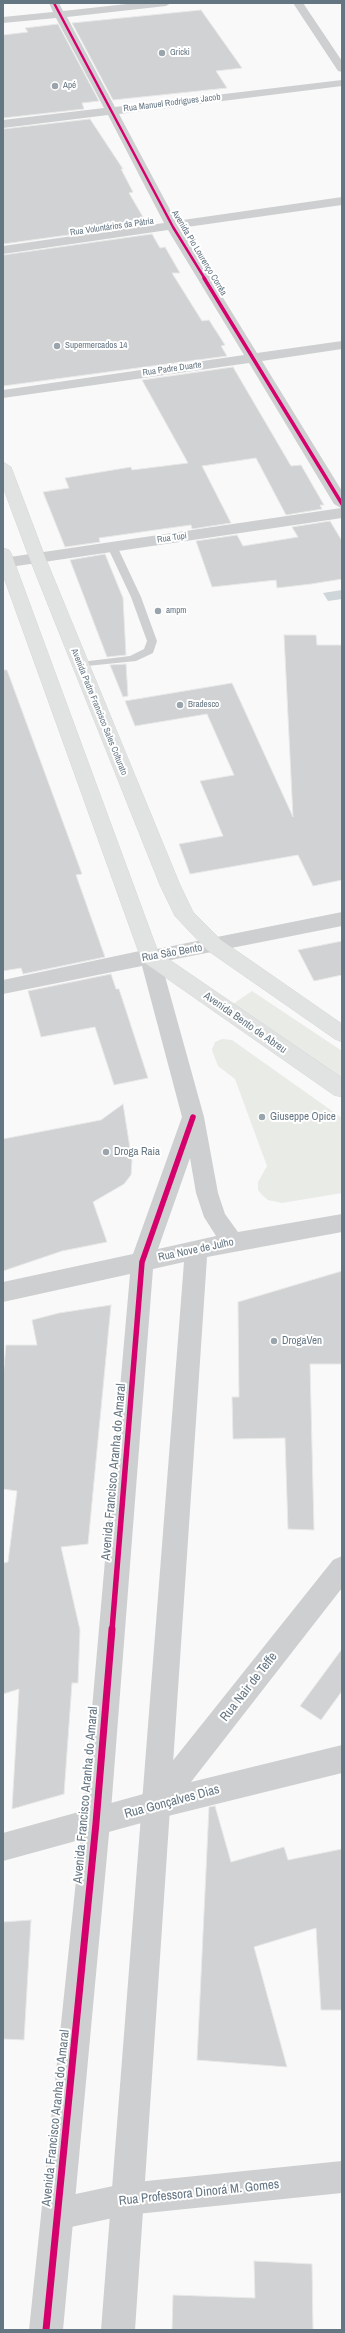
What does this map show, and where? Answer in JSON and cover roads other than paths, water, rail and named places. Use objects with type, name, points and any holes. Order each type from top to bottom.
[{"type":"main road","name":"Avenida Padre Francisco Sales Colturato","points":[[3,467],[37,557],[170,885],[185,916],[214,945]]},
{"type":"main road","points":[[4,559],[149,956]]},
{"type":"main road","points":[[214,945],[342,1034]]},
{"type":"main road","name":"Avenida Bento de Abreu","points":[[149,956],[342,1089]]},
{"type":"street","points":[[3,20],[57,9],[166,3]]},
{"type":"street","points":[[298,3],[342,69]]},
{"type":"street","name":"Avenida Pio Lourenço Corrêa","points":[[57,9],[173,227],[342,504]]},
{"type":"street","name":"Rua Manuel Rodrigues Jacob","points":[[3,124],[342,83]]},
{"type":"street","name":"Rua Voluntários da Pátria","points":[[3,250],[173,227],[342,201]]},
{"type":"street","name":"Rua Padre Duarte","points":[[3,394],[342,345]]},
{"type":"street","name":"Rua Tupi","points":[[4,559],[37,557],[342,513]]},
{"type":"street","name":"Rua São Bento","points":[[3,987],[149,956],[214,945],[342,918]]},
{"type":"street","points":[[149,956],[193,1117],[207,1193],[215,1217],[232,1242]]},
{"type":"street","name":"Avenida Francisco Aranha do Amaral","points":[[46,2330],[96,1823],[142,1262],[193,1117]]},
{"type":"street","name":"Rua Nove de Julho","points":[[3,1292],[232,1242],[342,1223]]},
{"type":"street","points":[[118,2330],[196,1251]]},
{"type":"street","name":"Rua Nair de Teffe","points":[[156,1805],[342,1568]]},
{"type":"street","name":"Rua Gonçalves Dias","points":[[3,1847],[96,1823],[156,1805],[342,1759]]},
{"type":"street","name":"Rua Professora Dinorá M. Gomes","points":[[57,2214],[127,2199],[342,2177]]},
{"type":"lane","points":[[81,665],[132,659],[149,651],[152,641],[136,597],[112,546]]},
{"type":"place","name":"Gricki","points":[[162,53]]},
{"type":"place","name":"Apé","points":[[55,86]]},
{"type":"place","name":"Supermercados 14","points":[[57,346]]},
{"type":"place","name":"ampm","points":[[158,611]]},
{"type":"place","name":"Bradesco","points":[[180,705]]},
{"type":"place","name":"Giuseppe Opice","points":[[262,1117]]},
{"type":"place","name":"Droga Raia","points":[[106,1152]]},
{"type":"place","name":"DrogaVen","points":[[274,1341]]}]
